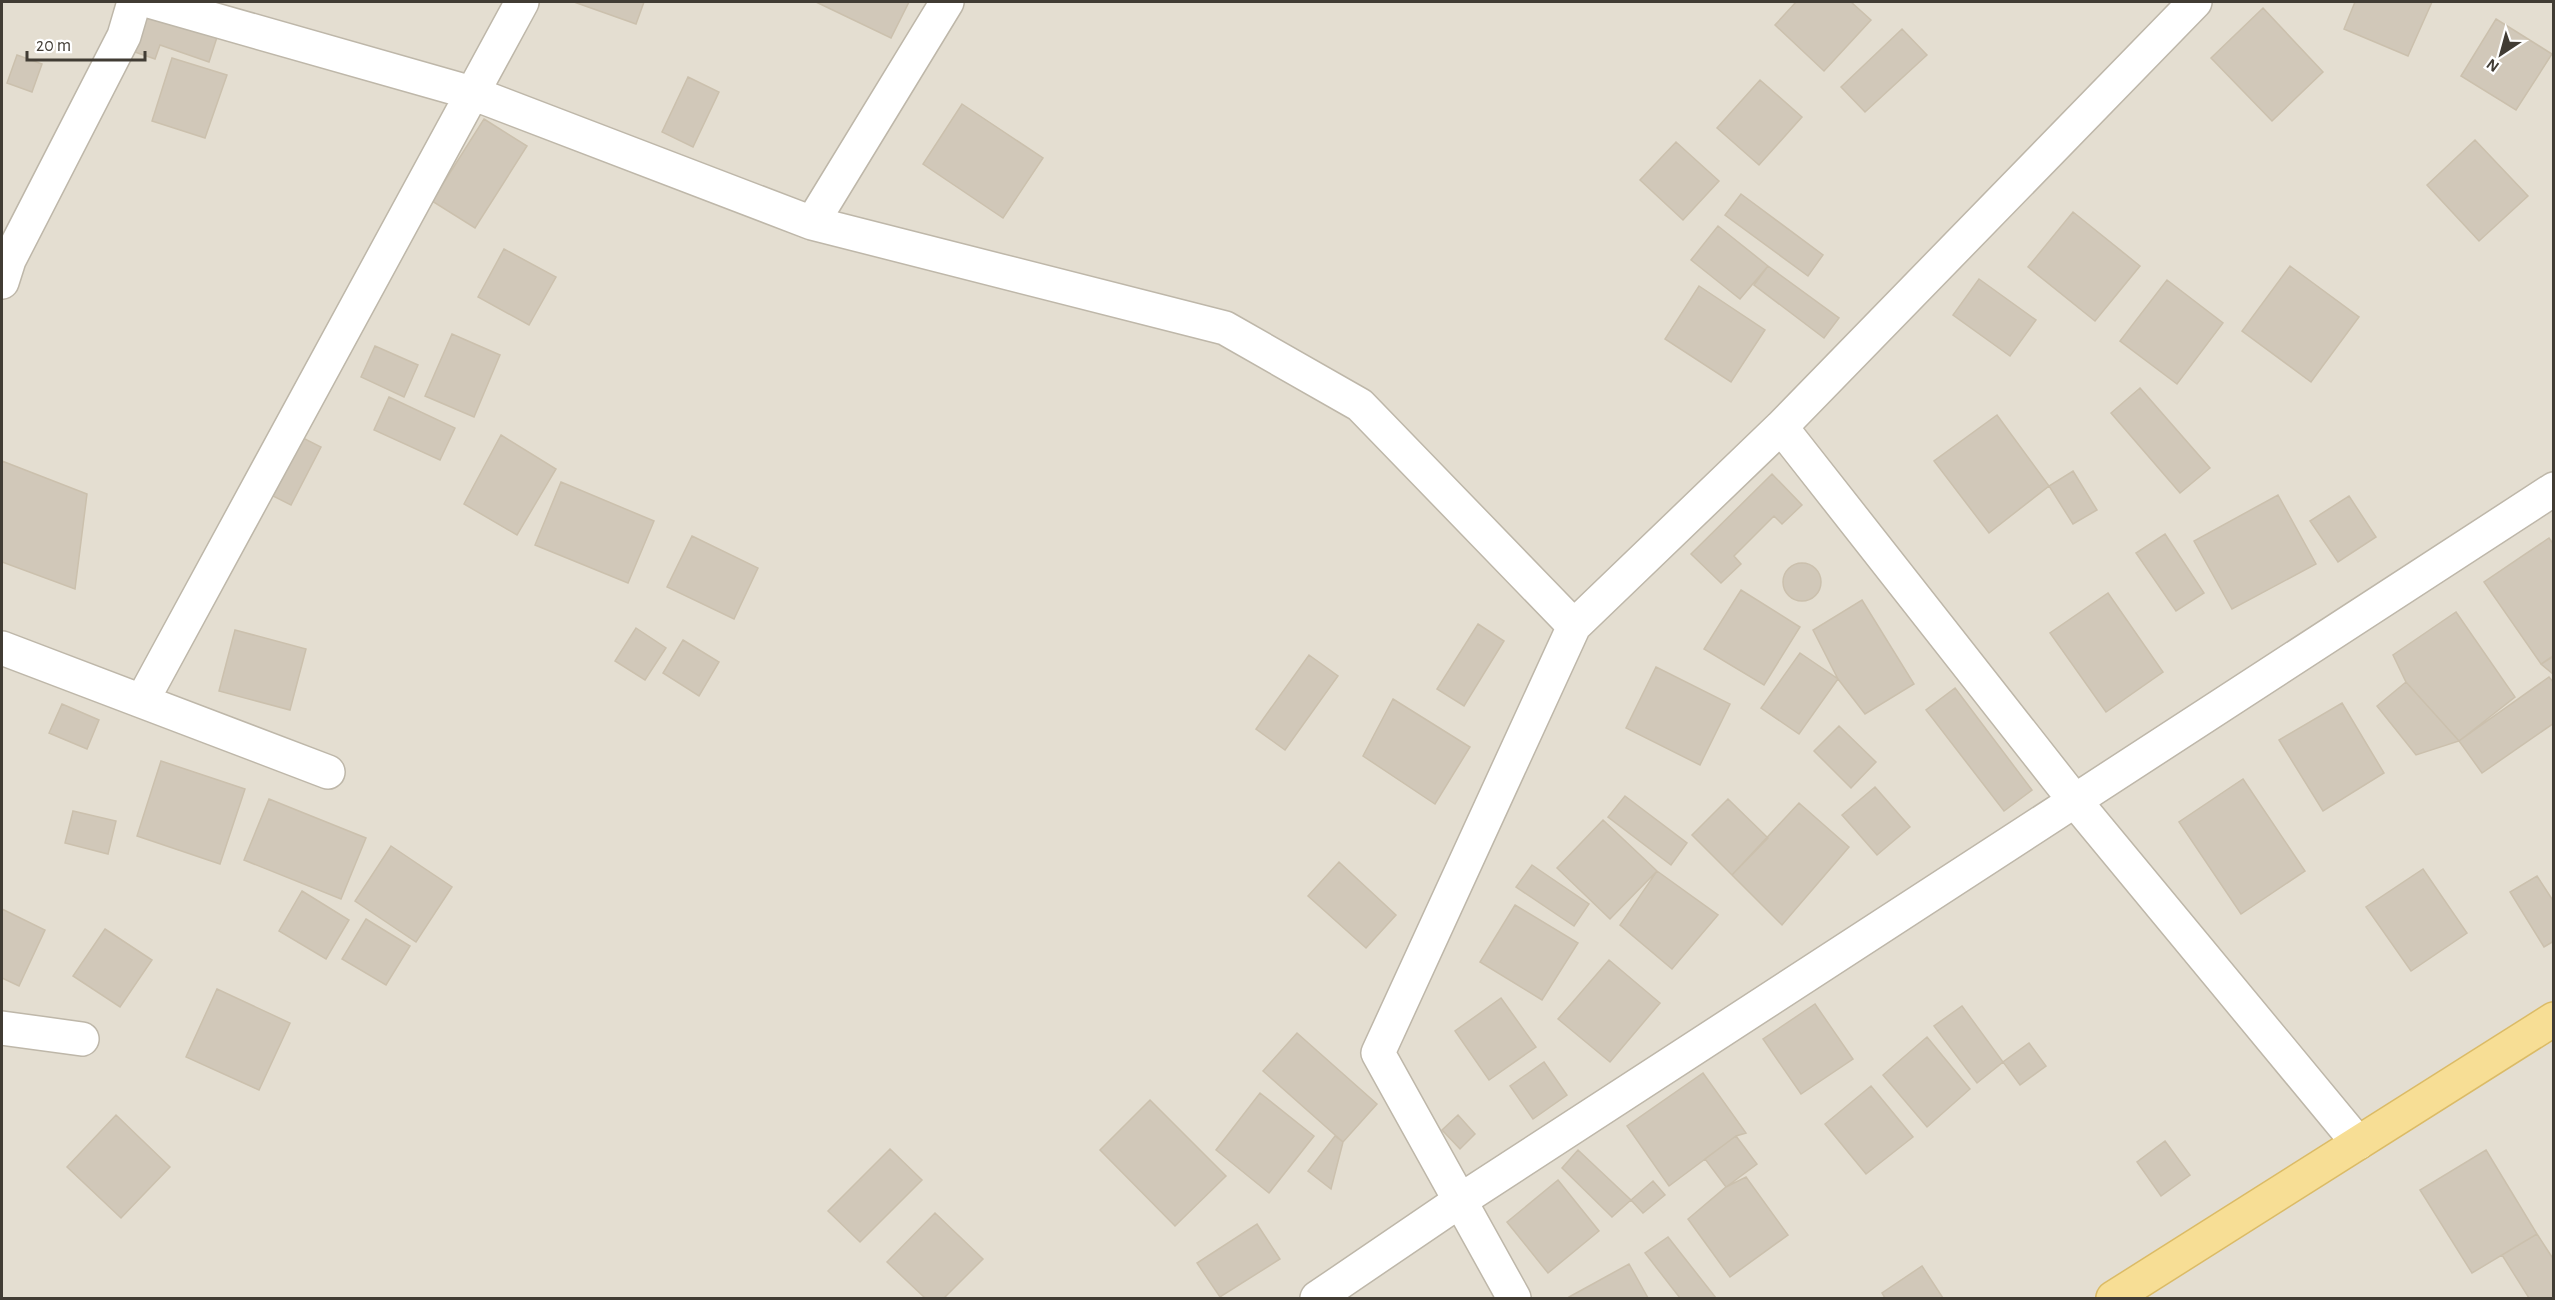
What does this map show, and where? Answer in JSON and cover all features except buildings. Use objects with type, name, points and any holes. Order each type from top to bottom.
[{"type":"main road","points":[[2113,1299],[2553,1018]]},
{"type":"street","points":[[2,282],[9,260],[124,36],[134,2]]},
{"type":"street","points":[[152,2],[472,93],[812,223],[1226,328],[1360,405],[1574,626]]},
{"type":"street","points":[[142,701],[522,2]]},
{"type":"street","points":[[812,223],[947,2]]},
{"type":"street","points":[[1514,1299],[1378,1053],[1574,626],[1781,427],[2195,2]]},
{"type":"street","points":[[1781,427],[2075,801],[2358,1143]]},
{"type":"street","points":[[1317,1299],[1461,1200],[2553,489]]},
{"type":"street","points":[[2,648],[328,772]]},
{"type":"street","points":[[2,1028],[82,1039]]},
{"type":"shaded area","points":[[2,2],[2553,2],[2553,1298],[2,1298]]}]
